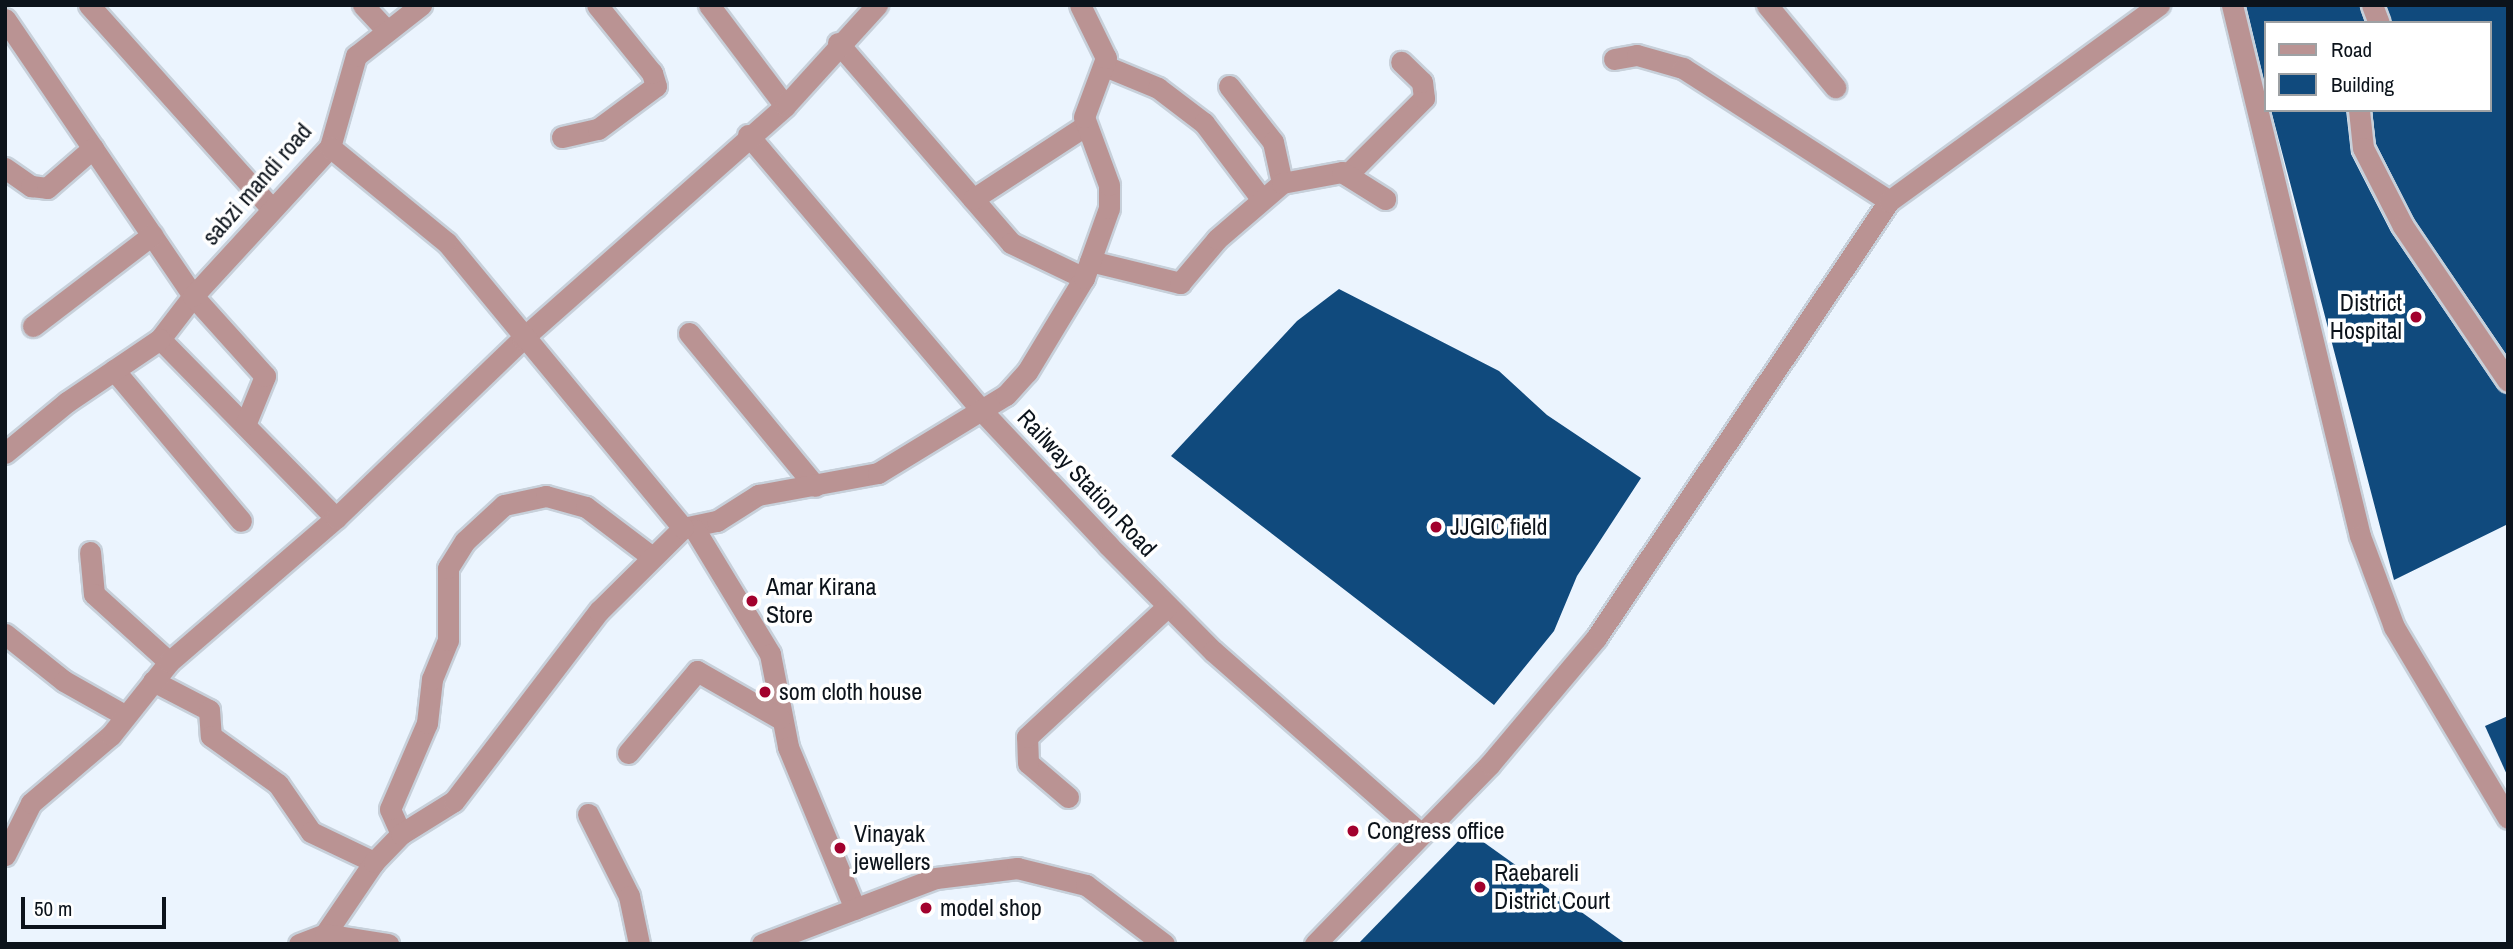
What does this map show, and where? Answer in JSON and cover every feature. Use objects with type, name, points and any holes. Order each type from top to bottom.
[{"type":"street","points":[[89,5],[272,209]]},
{"type":"street","points":[[363,5],[386,30]]},
{"type":"street","name":"sabzi mandi road","points":[[5,453],[114,370],[160,339],[193,296],[330,147],[352,63],[386,30],[421,5]]},
{"type":"street","points":[[562,137],[598,129],[656,86],[652,73],[597,5]]},
{"type":"street","points":[[709,5],[785,106]]},
{"type":"street","points":[[5,855],[16,812],[126,716],[169,662],[337,518],[522,339],[748,135],[785,106],[838,43],[877,5]]},
{"type":"street","points":[[325,934],[374,862],[401,834],[454,801],[599,611],[652,557],[689,529],[758,495],[878,473],[981,410],[1027,372],[1087,270],[1109,208],[1109,185],[1085,126],[1086,102],[1105,66],[1103,49],[1080,5]]},
{"type":"street","points":[[1767,5],[1835,87]]},
{"type":"street","points":[[1315,944],[1507,746],[1596,638],[1889,201],[2160,5]]},
{"type":"street","points":[[2232,5],[2360,536],[2394,626],[2508,818]]},
{"type":"street","points":[[5,19],[193,296],[265,376],[244,425]]},
{"type":"street","points":[[838,43],[973,199],[1028,255],[1087,270],[1180,283],[1260,197],[1282,183],[1330,172],[1347,175],[1385,199]]},
{"type":"street","points":[[1614,59],[1637,55],[1683,68],[1889,201]]},
{"type":"street","points":[[1347,175],[1424,98],[1422,82],[1401,62]]},
{"type":"street","points":[[1105,66],[1158,88],[1204,123],[1260,197]]},
{"type":"street","points":[[1229,86],[1273,142],[1282,183]]},
{"type":"street","points":[[2359,112],[2363,148],[2403,226],[2508,381]]},
{"type":"street","points":[[973,199],[1085,126]]},
{"type":"street","name":"Railway Station Road","points":[[748,135],[981,410],[1168,606],[1421,834]]},
{"type":"street","points":[[330,147],[446,242],[522,339],[689,529],[770,654],[779,718],[855,909]]},
{"type":"street","points":[[5,168],[31,186],[47,188],[93,148]]},
{"type":"street","points":[[33,326],[152,235]]},
{"type":"street","points":[[689,333],[815,486]]},
{"type":"street","points":[[160,339],[337,518]]},
{"type":"street","points":[[114,370],[241,521]]},
{"type":"street","points":[[401,834],[390,809],[427,723],[432,679],[448,640],[448,568],[464,541],[504,505],[546,496],[586,507],[652,557]]},
{"type":"street","points":[[90,552],[94,594],[169,662]]},
{"type":"street","points":[[1068,797],[1028,763],[1027,737],[1168,606]]},
{"type":"street","points":[[5,634],[64,681],[126,716]]},
{"type":"street","points":[[628,753],[697,671],[779,718]]},
{"type":"street","points":[[153,681],[209,710],[211,736],[278,784],[311,832],[374,862]]},
{"type":"street","points":[[588,814],[629,896],[639,944]]},
{"type":"street","points":[[762,944],[936,878],[1017,868],[1086,884],[1164,944]]},
{"type":"street","points":[[299,944],[325,934],[388,944]]},
{"type":"building","points":[[2246,5],[2359,5],[2364,21],[2264,21],[2264,80]]},
{"type":"building","points":[[2386,5],[2508,5],[2508,357],[2414,219],[2376,144],[2372,112],[2492,112],[2492,21],[2391,21]]},
{"type":"building","points":[[2272,112],[2346,112],[2351,154],[2391,232],[2497,388],[2508,394],[2508,524],[2394,580]]},
{"type":"building","name":"JJGIC field","points":[[1339,289],[1499,371],[1547,415],[1641,478],[1577,576],[1554,631],[1494,705],[1171,456],[1297,321]]},
{"type":"building","points":[[2508,716],[2508,777],[2485,726]]},
{"type":"building","name":"Raebareli District Court","points":[[1468,831],[1626,944],[1358,944]]},
{"type":"place","name":"District Hospital","points":[[2416,317]]},
{"type":"place","name":"JJGIC field","points":[[1436,527]]},
{"type":"place","name":"Amar Kirana Store","points":[[752,601]]},
{"type":"place","name":"som cloth house","points":[[765,692]]},
{"type":"place","name":"Congress office","points":[[1353,831]]},
{"type":"place","name":"Vinayak jewellers","points":[[840,848]]},
{"type":"place","name":"Raebareli District Court","points":[[1480,887]]},
{"type":"place","name":"model shop","points":[[926,908]]}]
